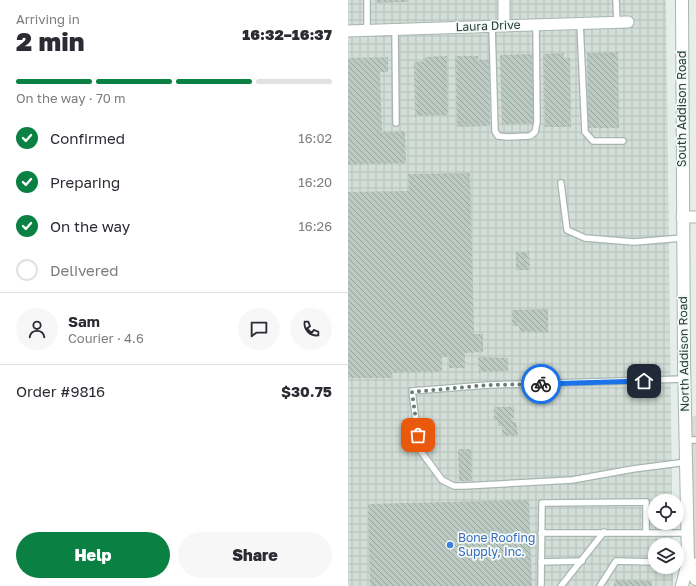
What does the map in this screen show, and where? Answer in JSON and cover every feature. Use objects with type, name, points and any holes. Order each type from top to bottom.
[{"type":"street","points":[[504,0],[504,25]]},
{"type":"street","name":"South Addison Road","points":[[682,0],[682,217]]},
{"type":"street","name":"Laura Drive","points":[[348,31],[622,22]]},
{"type":"street","points":[[682,217],[696,217]]},
{"type":"street","name":"North Addison Road","points":[[682,217],[684,380],[691,440],[687,462],[689,563],[682,586]]},
{"type":"street","name":"North Addison Road","points":[[689,563],[696,579]]},
{"type":"lane","points":[[367,0],[367,30]]},
{"type":"lane","points":[[616,0],[622,22]]},
{"type":"lane","points":[[580,23],[585,132],[593,141],[622,141]]},
{"type":"lane","points":[[492,26],[495,131],[498,136],[508,137],[530,136],[535,132],[537,122],[536,24]]},
{"type":"lane","points":[[395,29],[396,123]]},
{"type":"lane","points":[[561,183],[567,230],[585,238],[634,242],[683,238]]},
{"type":"lane","points":[[684,380],[488,385],[412,392],[420,450],[442,480],[454,486],[572,480],[632,469],[687,462]]},
{"type":"lane","points":[[541,586],[542,503],[646,502],[646,532]]},
{"type":"lane","points":[[561,586],[604,532]]},
{"type":"lane","points":[[541,533],[688,533]]},
{"type":"lane","points":[[541,562],[582,561]]},
{"type":"lane","points":[[600,586],[616,561],[648,562]]},
{"type":"shaded area","points":[[348,0],[666,0],[672,494],[648,494],[648,530],[672,530],[673,538],[648,538],[648,574],[673,574],[673,586],[348,586]]},
{"type":"shaded area","points":[[696,416],[696,586],[692,586],[690,417]]},
{"type":"building","points":[[375,0],[408,0],[408,2],[375,3]]},
{"type":"building","points":[[618,52],[619,128],[588,128],[587,53]]},
{"type":"building","points":[[564,53],[564,58],[570,58],[571,127],[545,127],[543,54]]},
{"type":"building","points":[[533,54],[535,124],[502,125],[500,55]]},
{"type":"building","points":[[447,56],[448,115],[415,116],[414,62],[425,61],[425,57]]},
{"type":"building","points":[[455,56],[478,56],[478,60],[489,60],[490,126],[457,127]]},
{"type":"building","points":[[388,57],[388,72],[380,72],[382,132],[405,131],[406,163],[348,165],[348,58]]},
{"type":"building","points":[[470,173],[474,334],[483,334],[483,352],[465,353],[465,368],[449,368],[449,357],[442,357],[442,372],[392,373],[392,378],[348,378],[348,192],[409,191],[408,174]]},
{"type":"building","points":[[516,252],[529,252],[530,270],[516,270]]},
{"type":"building","points":[[548,309],[548,333],[519,332],[519,326],[512,326],[512,310]]},
{"type":"building","points":[[478,357],[508,358],[508,371],[479,372]]},
{"type":"building","points":[[494,407],[514,407],[514,418],[512,418],[512,422],[516,422],[518,434],[516,436],[502,436],[502,426],[498,426],[498,421],[494,421]]},
{"type":"building","points":[[458,449],[471,449],[472,481],[459,481]]},
{"type":"building","name":"Bone Roofing Supply, Inc.","points":[[529,500],[532,586],[370,586],[368,504]]},
{"type":"building","points":[[615,580],[652,581],[652,586],[614,586]]},
{"type":"way so far","points":[[418,435],[412,392],[488,385],[541,384]]},
{"type":"place","name":"Bone Roofing Supply, Inc.","points":[[450,545]]},
{"type":"route","points":[[541,384],[644,381]]}]
